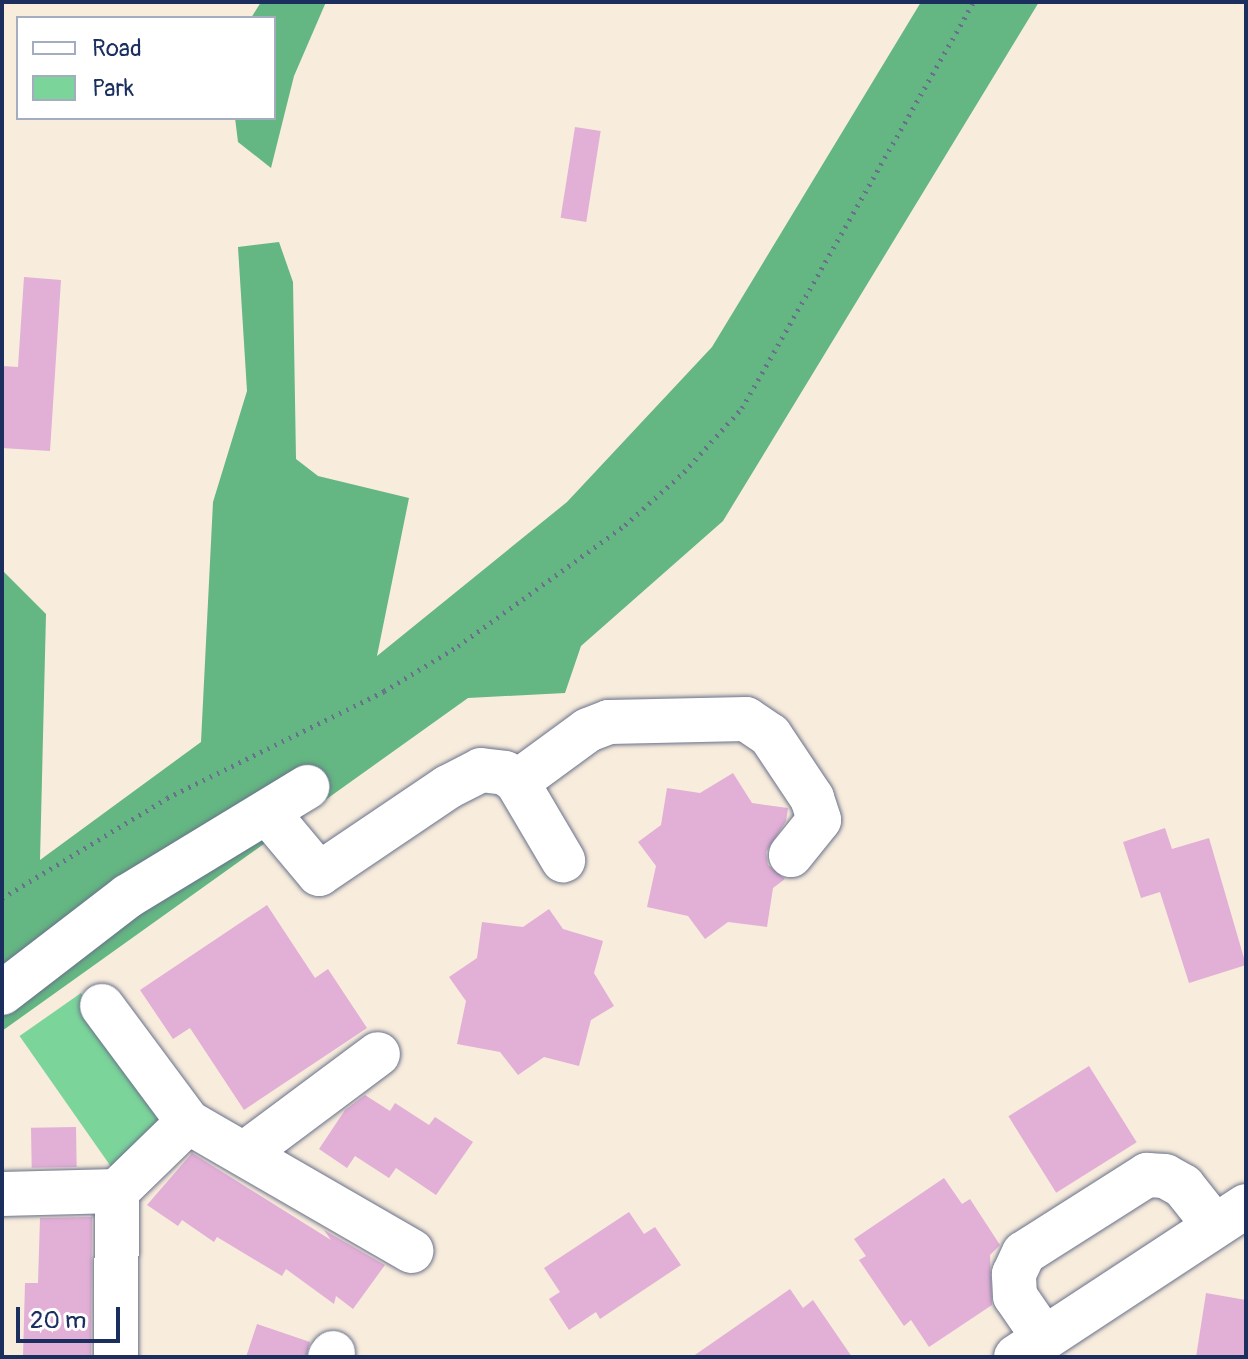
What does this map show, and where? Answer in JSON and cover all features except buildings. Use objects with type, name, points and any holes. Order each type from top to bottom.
[{"type":"street","points":[[517,782],[588,730],[609,722],[746,719],[770,735],[812,798],[819,820],[791,855]]},
{"type":"street","points":[[267,812],[319,874],[481,770],[505,773],[517,782],[563,860]]},
{"type":"street","points":[[2,993],[128,896],[307,787]]},
{"type":"street","points":[[102,1006],[188,1122],[411,1251]]},
{"type":"street","points":[[244,1154],[378,1054]]},
{"type":"street","points":[[2,1194],[117,1191],[188,1122]]},
{"type":"street","points":[[1147,1175],[1165,1176],[1230,1216],[1030,1348],[1015,1296],[1014,1274],[1024,1253],[1147,1175]]},
{"type":"street","points":[[116,1357],[117,1191]]},
{"type":"path","points":[[2,898],[167,798],[384,691],[458,646],[625,525],[684,472],[742,408],[974,2]]},
{"type":"green space","points":[[261,2],[326,2],[294,76],[271,168],[238,142],[235,120],[276,120],[276,16],[252,16]]},
{"type":"green space","points":[[921,2],[1039,2],[723,521],[581,646],[565,693],[468,698],[2,1031],[2,570],[46,614],[40,860],[201,742],[213,502],[247,391],[238,247],[279,242],[293,282],[296,459],[318,476],[409,498],[377,656],[567,502],[712,347]]},
{"type":"green space","points":[[81,993],[173,1125],[112,1168],[20,1036]]}]
